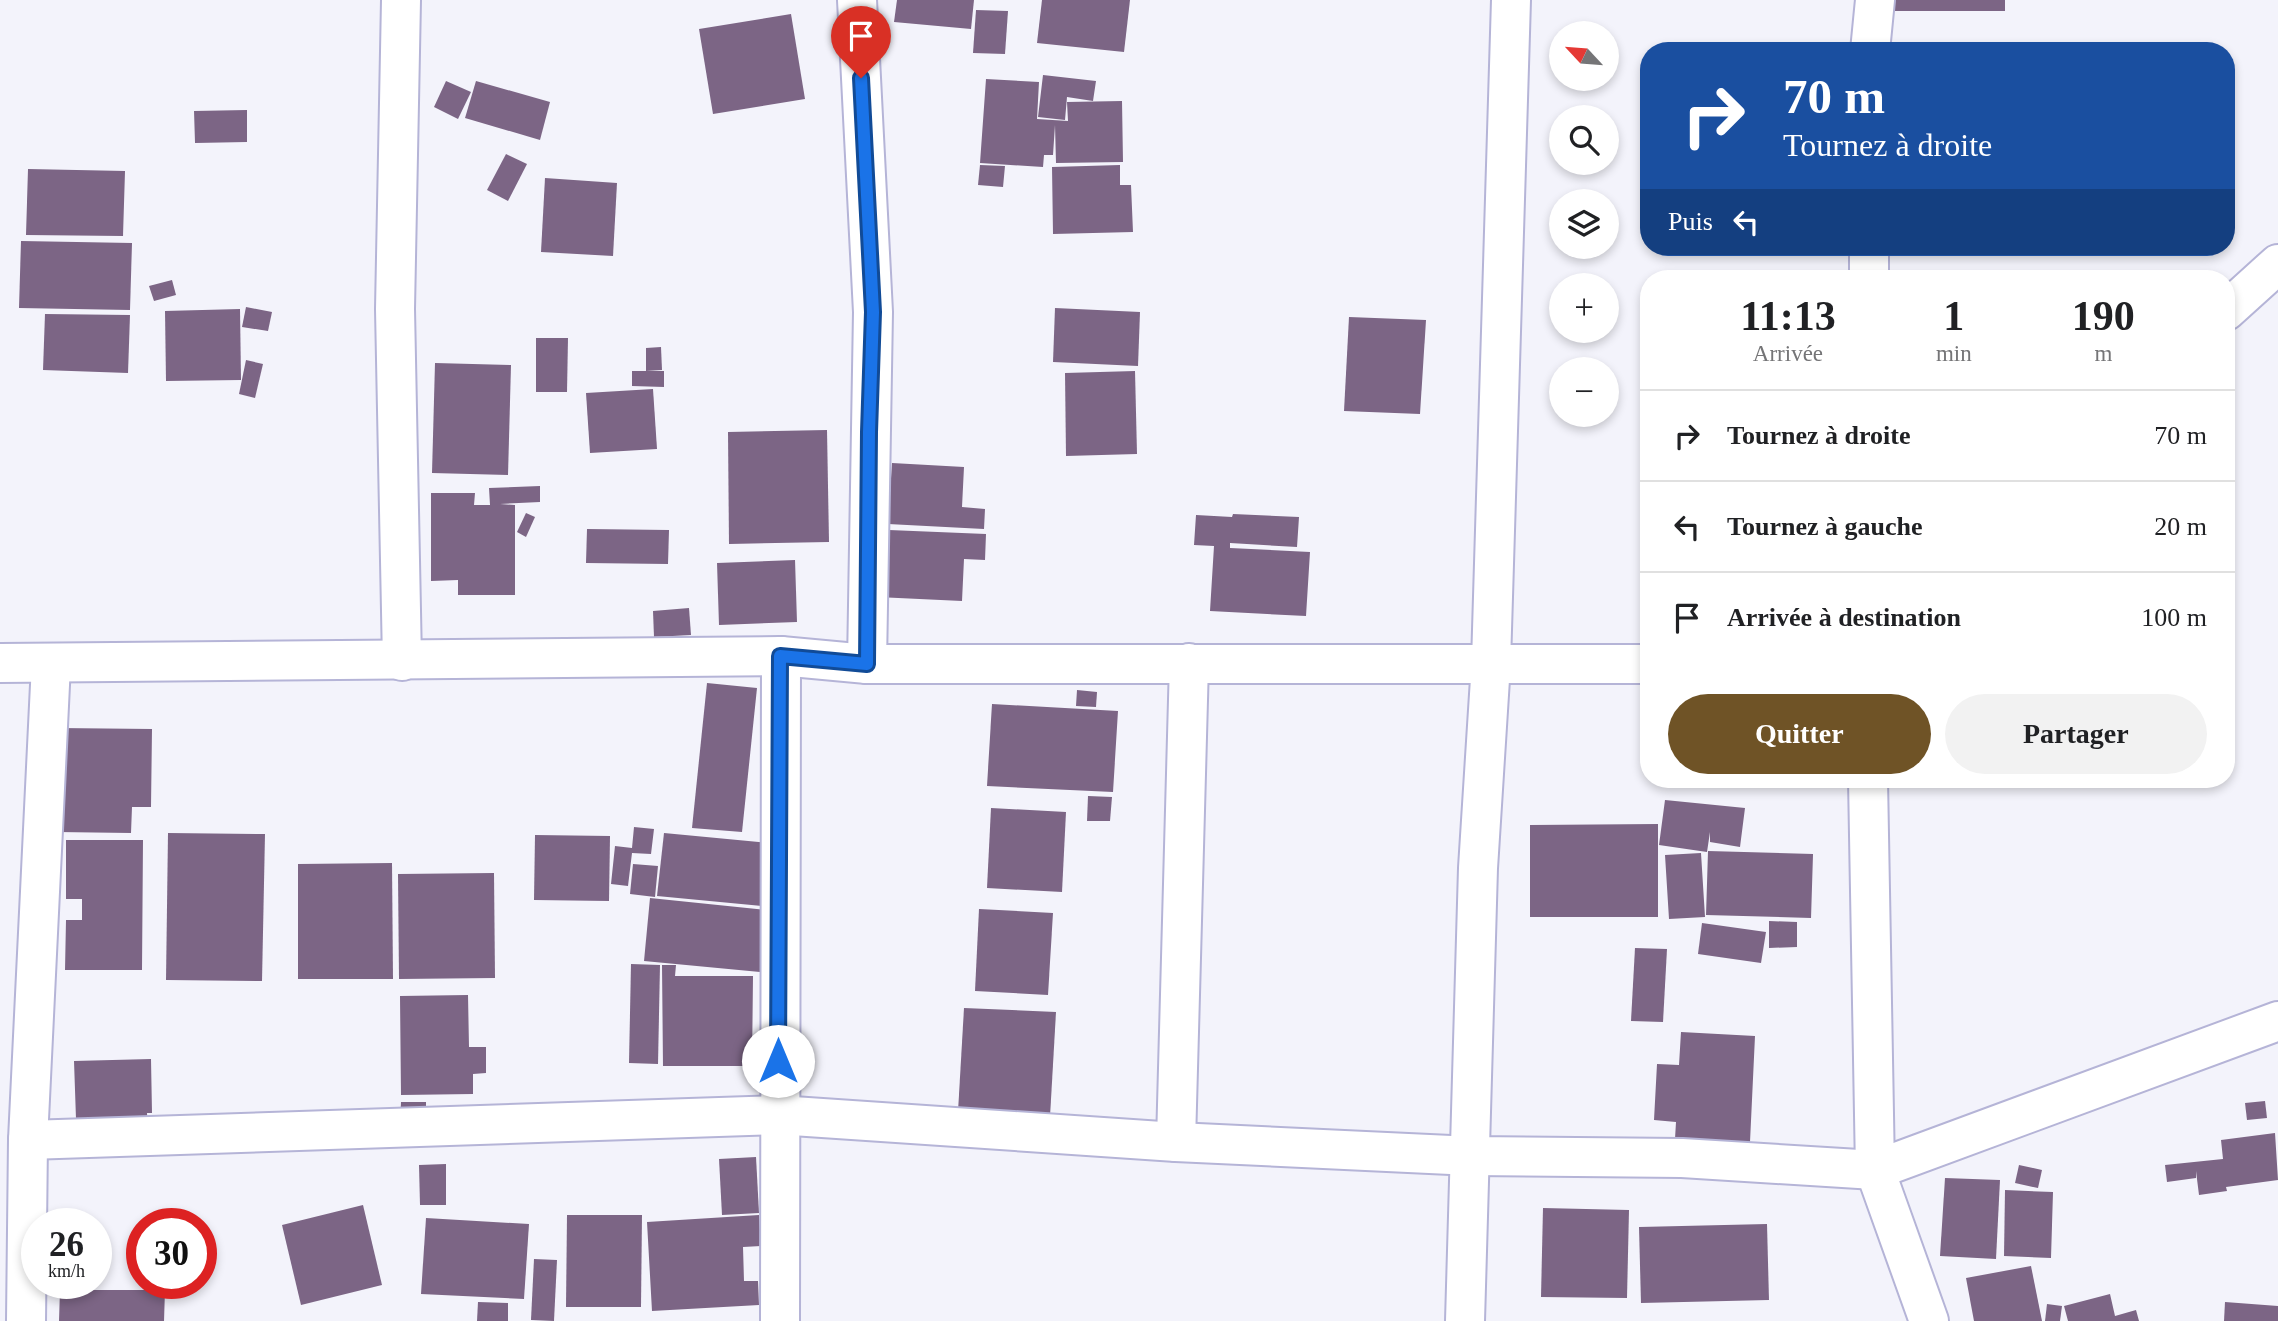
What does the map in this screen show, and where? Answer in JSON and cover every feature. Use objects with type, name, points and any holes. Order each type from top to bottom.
[{"type":"street","points":[[401,0],[395,309],[402,661]]},
{"type":"street","points":[[857,0],[873,312],[867,664]]},
{"type":"street","points":[[1465,1321],[1472,1156],[1478,868],[1491,663],[1511,0]]},
{"type":"street","points":[[1871,42],[1875,0]]},
{"type":"street","points":[[2235,303],[2278,264]]},
{"type":"street","points":[[779,1321],[780,656]]},
{"type":"street","points":[[0,663],[780,656],[867,664],[1640,664]]},
{"type":"street","points":[[1176,1142],[1189,663]]},
{"type":"street","points":[[26,1321],[28,1140],[51,664]]},
{"type":"street","points":[[1868,788],[1875,1170],[1929,1321]]},
{"type":"street","points":[[28,1140],[778,1115],[1176,1142],[1472,1156],[1682,1158],[1875,1170],[2278,1021]]},
{"type":"building","points":[[897,0],[974,0],[971,29],[894,22]]},
{"type":"building","points":[[1042,0],[1130,0],[1124,52],[1037,43]]},
{"type":"building","points":[[1885,0],[2005,0],[2005,11],[1885,11]]},
{"type":"building","points":[[976,10],[1008,11],[1005,54],[973,53]]},
{"type":"building","points":[[791,14],[805,99],[713,114],[699,29]]},
{"type":"building","points":[[1043,75],[1096,81],[1093,101],[1067,97],[1065,120],[1038,117]]},
{"type":"building","points":[[986,79],[1039,82],[1037,119],[1068,121],[1067,102],[1122,101],[1123,162],[1056,163],[1055,125],[1053,155],[1044,155],[1043,167],[980,163]]},
{"type":"building","points":[[446,81],[471,92],[458,119],[434,107]]},
{"type":"building","points":[[476,81],[550,102],[540,140],[465,118]]},
{"type":"building","points":[[247,110],[247,142],[195,143],[194,111]]},
{"type":"building","points":[[506,154],[527,164],[508,201],[487,190]]},
{"type":"building","points":[[980,165],[1005,166],[1003,187],[978,185]]},
{"type":"building","points":[[1120,165],[1120,185],[1131,185],[1133,232],[1053,234],[1052,167]]},
{"type":"building","points":[[28,169],[125,171],[123,236],[26,235]]},
{"type":"building","points":[[545,178],[617,183],[613,256],[541,252]]},
{"type":"building","points":[[21,241],[132,243],[130,310],[19,308]]},
{"type":"building","points":[[172,280],[176,295],[154,301],[149,286]]},
{"type":"building","points":[[246,307],[272,312],[268,331],[242,327]]},
{"type":"building","points":[[1055,308],[1140,312],[1138,366],[1053,362]]},
{"type":"building","points":[[240,309],[241,380],[166,381],[165,311]]},
{"type":"building","points":[[45,314],[130,315],[128,373],[43,370]]},
{"type":"building","points":[[1349,317],[1426,320],[1420,414],[1344,411]]},
{"type":"building","points":[[536,338],[568,338],[567,392],[536,392]]},
{"type":"building","points":[[661,347],[662,370],[646,371],[646,348]]},
{"type":"building","points":[[246,360],[263,364],[255,398],[239,394]]},
{"type":"building","points":[[435,363],[511,365],[508,475],[432,473]]},
{"type":"building","points":[[632,371],[664,371],[664,387],[632,386]]},
{"type":"building","points":[[1135,371],[1137,454],[1066,456],[1065,373]]},
{"type":"building","points":[[653,389],[657,449],[590,453],[586,393]]},
{"type":"building","points":[[827,430],[829,542],[729,544],[728,432]]},
{"type":"building","points":[[892,463],[964,467],[962,507],[985,509],[984,529],[888,524]]},
{"type":"building","points":[[540,486],[540,502],[500,504],[515,505],[515,595],[458,595],[458,580],[431,581],[431,493],[475,493],[474,505],[490,505],[489,488]]},
{"type":"building","points":[[526,513],[535,517],[526,537],[517,532]]},
{"type":"building","points":[[1233,514],[1299,517],[1297,547],[1230,543],[1230,548],[1310,552],[1306,616],[1210,611],[1214,546],[1194,545],[1196,515],[1232,517]]},
{"type":"building","points":[[587,529],[669,530],[668,564],[586,563]]},
{"type":"building","points":[[889,530],[986,534],[985,560],[964,559],[962,601],[877,597],[888,552]]},
{"type":"building","points":[[795,560],[797,622],[719,625],[717,563]]},
{"type":"building","points":[[689,608],[691,635],[654,637],[653,611]]},
{"type":"building","points":[[707,683],[757,688],[742,832],[692,828]]},
{"type":"building","points":[[1077,690],[1097,692],[1096,707],[1076,706]]},
{"type":"building","points":[[992,704],[1118,711],[1113,792],[987,786]]},
{"type":"building","points":[[58,728],[152,729],[151,807],[132,807],[131,833],[57,832]]},
{"type":"building","points":[[1088,796],[1112,797],[1110,821],[1087,821]]},
{"type":"building","points":[[1665,800],[1745,808],[1740,847],[1710,842],[1710,832],[1707,852],[1659,845]]},
{"type":"building","points":[[991,808],[1066,812],[1062,892],[987,888]]},
{"type":"building","points":[[1658,824],[1658,917],[1530,917],[1530,825]]},
{"type":"building","points":[[634,827],[654,829],[651,854],[632,853],[628,886],[611,884],[615,846],[632,848]]},
{"type":"building","points":[[168,833],[265,834],[262,981],[166,980]]},
{"type":"building","points":[[664,833],[769,843],[762,906],[657,896]]},
{"type":"building","points":[[535,835],[610,836],[609,901],[534,900]]},
{"type":"building","points":[[66,840],[143,840],[142,970],[65,970],[66,920],[82,920],[82,899],[66,899]]},
{"type":"building","points":[[1708,851],[1813,854],[1811,918],[1706,915]]},
{"type":"building","points":[[1701,853],[1705,917],[1669,919],[1665,855]]},
{"type":"building","points":[[392,863],[393,979],[298,979],[298,864]]},
{"type":"building","points":[[633,864],[658,866],[655,897],[630,894]]},
{"type":"building","points":[[494,873],[495,978],[399,979],[398,874]]},
{"type":"building","points":[[650,898],[766,910],[760,972],[644,961]]},
{"type":"building","points":[[979,909],[1053,913],[1048,995],[975,991]]},
{"type":"building","points":[[1769,921],[1797,922],[1797,947],[1769,948]]},
{"type":"building","points":[[1702,923],[1766,932],[1761,963],[1698,954]]},
{"type":"building","points":[[1635,948],[1667,949],[1663,1022],[1631,1021]]},
{"type":"building","points":[[631,964],[660,965],[658,1064],[629,1063]]},
{"type":"building","points":[[662,965],[676,965],[675,976],[753,976],[752,1066],[663,1066]]},
{"type":"building","points":[[468,995],[469,1047],[486,1047],[486,1073],[473,1074],[473,1094],[401,1095],[400,996]]},
{"type":"building","points":[[964,1008],[1056,1012],[1050,1117],[958,1112]]},
{"type":"building","points":[[1681,1032],[1755,1036],[1750,1142],[1675,1139],[1676,1122],[1654,1120],[1657,1064],[1679,1065]]},
{"type":"building","points":[[151,1059],[152,1113],[147,1113],[148,1131],[89,1132],[89,1118],[76,1119],[74,1061]]},
{"type":"building","points":[[2265,1101],[2267,1118],[2247,1120],[2245,1103]]},
{"type":"building","points":[[401,1102],[426,1102],[426,1124],[400,1124]]},
{"type":"building","points":[[2275,1133],[2278,1180],[2226,1187],[2227,1191],[2199,1195],[2196,1171],[2196,1178],[2167,1182],[2165,1165],[2223,1159],[2221,1140]]},
{"type":"building","points":[[756,1157],[759,1213],[722,1215],[719,1159]]},
{"type":"building","points":[[446,1164],[446,1205],[420,1205],[419,1165]]},
{"type":"building","points":[[2019,1165],[2042,1170],[2038,1188],[2015,1183]]},
{"type":"building","points":[[1945,1178],[2000,1180],[1996,1259],[1940,1256]]},
{"type":"building","points":[[2005,1190],[2053,1192],[2051,1258],[2004,1256]]},
{"type":"building","points":[[363,1205],[382,1285],[301,1305],[282,1225]]},
{"type":"building","points":[[1543,1208],[1629,1210],[1627,1298],[1541,1297]]},
{"type":"building","points":[[567,1215],[642,1215],[641,1307],[566,1307]]},
{"type":"building","points":[[759,1215],[761,1246],[743,1247],[744,1281],[758,1281],[759,1305],[652,1311],[647,1222]]},
{"type":"building","points":[[426,1218],[529,1224],[524,1299],[421,1294]]},
{"type":"building","points":[[1767,1224],[1769,1300],[1641,1303],[1639,1227]]},
{"type":"building","points":[[534,1259],[557,1260],[554,1321],[531,1320]]},
{"type":"building","points":[[2031,1266],[2042,1321],[1974,1321],[1966,1278]]},
{"type":"building","points":[[112,1290],[126,1290],[126,1299],[165,1299],[164,1321],[59,1321],[60,1299],[112,1299]]},
{"type":"building","points":[[2110,1294],[2115,1316],[2136,1310],[2139,1321],[2068,1321],[2064,1306]]},
{"type":"building","points":[[478,1302],[508,1303],[508,1321],[477,1321]]},
{"type":"building","points":[[2225,1302],[2278,1306],[2278,1321],[2224,1321]]},
{"type":"building","points":[[2047,1304],[2062,1306],[2060,1321],[2045,1321]]},
{"type":"route","points":[[778,1061],[780,656],[867,664],[873,312],[861,78]]}]
